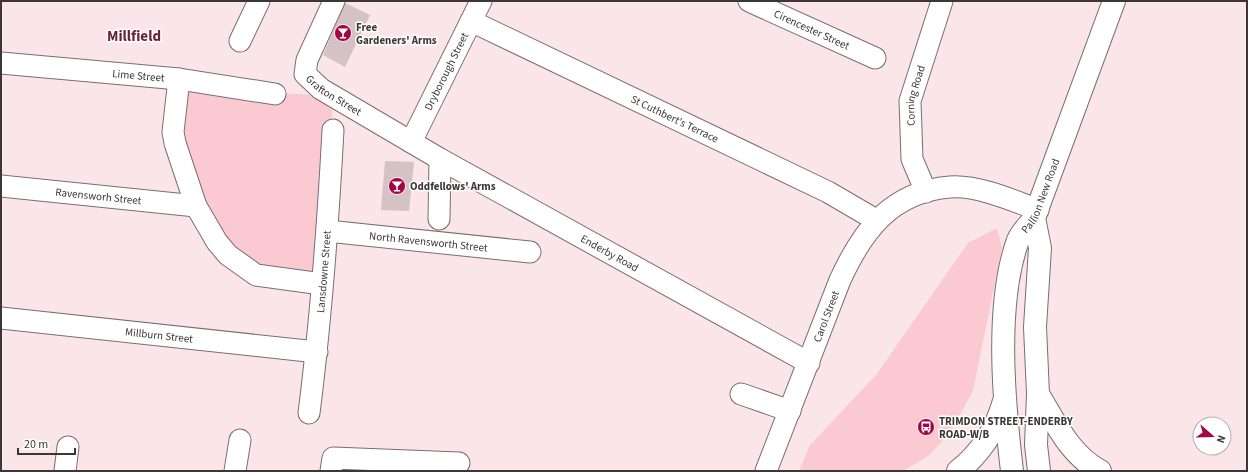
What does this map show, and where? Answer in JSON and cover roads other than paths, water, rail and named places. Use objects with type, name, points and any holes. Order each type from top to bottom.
[{"type":"street","points":[[240,40],[259,1]]},
{"type":"street","name":"Grafton Street","points":[[334,1],[307,60],[305,74],[321,89],[412,142]]},
{"type":"street","name":"Dryborough Street","points":[[412,142],[481,1]]},
{"type":"street","name":"Cirencester Street","points":[[749,1],[875,58]]},
{"type":"street","name":"Corning Road","points":[[926,192],[912,159],[910,101],[942,1]]},
{"type":"street","name":"Pallion New Road","points":[[1012,471],[1006,396],[1004,317],[1009,280],[1017,242],[1036,214],[1114,1]]},
{"type":"street","name":"St Cuthbert's Terrace","points":[[471,21],[828,192],[876,220]]},
{"type":"street","name":"Lime Street","points":[[1,63],[178,79],[275,94]]},
{"type":"street","points":[[178,79],[173,132],[175,143],[181,165],[196,206],[217,242],[228,254],[256,275],[322,284]]},
{"type":"street","name":"Lansdowne Street","points":[[309,413],[317,352],[327,231],[333,130]]},
{"type":"street","name":"Enderby Road","points":[[412,142],[440,159],[809,363]]},
{"type":"street","points":[[439,219],[440,159]]},
{"type":"street","name":"Ravensworh Street","points":[[1,186],[196,206]]},
{"type":"street","name":"Carol Street","points":[[766,471],[850,258],[876,220],[891,207],[908,197],[950,187],[978,190],[1036,214]]},
{"type":"street","points":[[1036,214],[1040,248],[1035,327],[1038,394],[1036,445],[1039,471]]},
{"type":"street","name":"North Ravensworth Street","points":[[327,231],[530,252]]},
{"type":"street","name":"Millburn Street","points":[[1,318],[317,352]]},
{"type":"street","points":[[741,394],[790,412]]},
{"type":"street","points":[[1038,394],[1072,449],[1084,460],[1100,471]]},
{"type":"street","name":"Pallion New Road","points":[[958,471],[973,460],[989,437],[1002,409],[1006,396]]},
{"type":"street","points":[[235,471],[240,440]]},
{"type":"street","points":[[65,471],[68,447]]},
{"type":"street","points":[[331,471],[333,458],[459,463]]},
{"type":"place","name":"Free Gardeners' Arms","points":[[343,33]]},
{"type":"place","name":"Oddfellows' Arms","points":[[397,186]]},
{"type":"place","name":"TRIMDON STREET-ENDERBY ROAD-W/B","points":[[926,427]]},
{"type":"district","name":"Millfield","points":[[134,36]]}]
